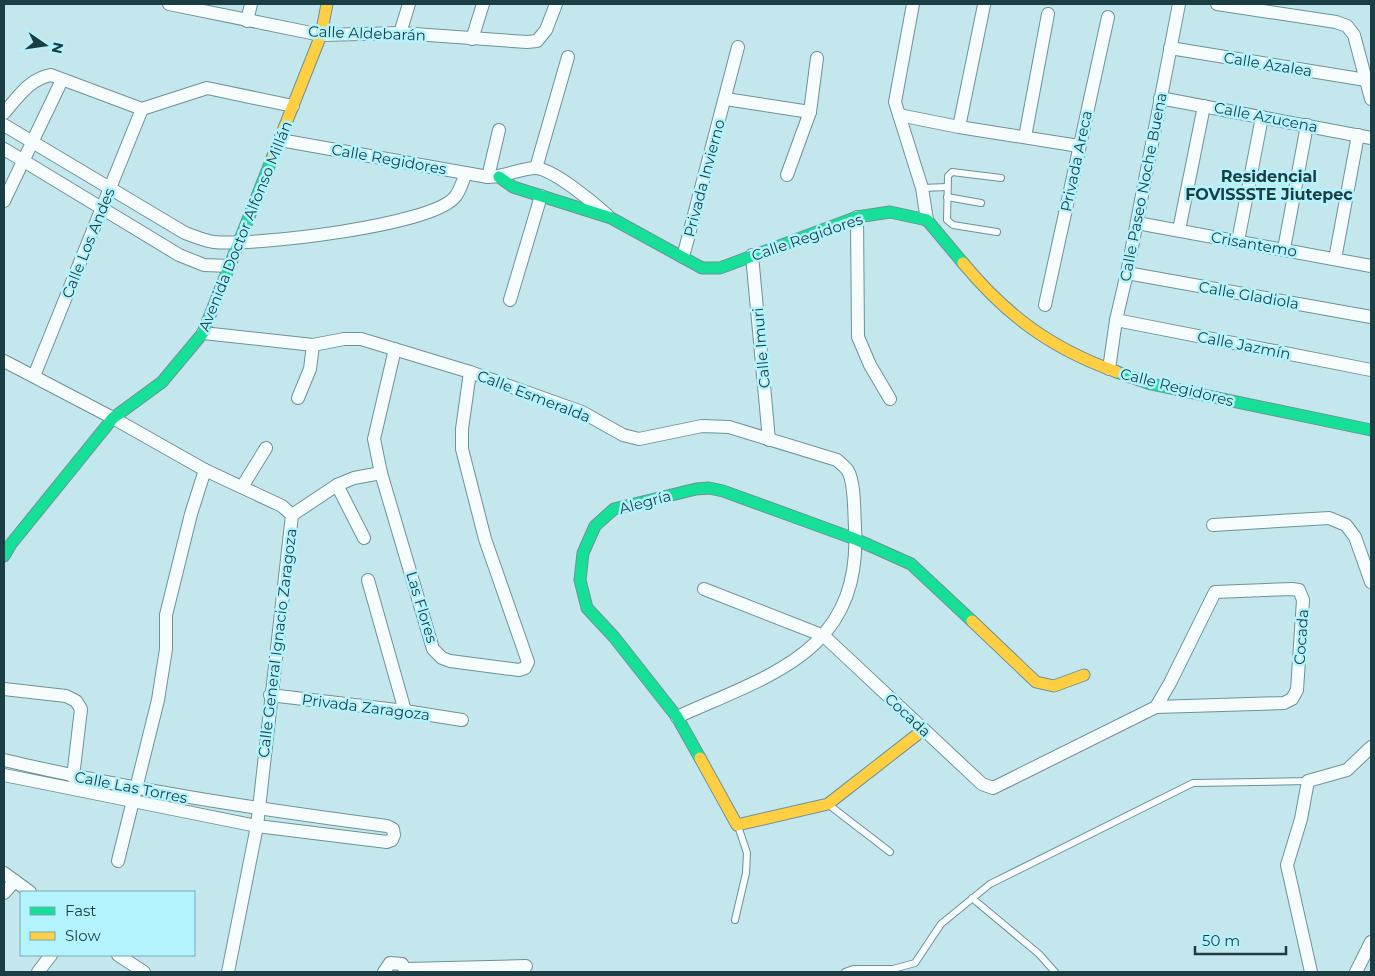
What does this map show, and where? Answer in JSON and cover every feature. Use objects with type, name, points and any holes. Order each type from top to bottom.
[{"type":"street","points":[[247,20],[251,4]]},
{"type":"street","name":"Avenida Doctor Alfonso Millán","points":[[4,556],[8,542],[113,418],[162,382],[204,334],[321,35],[327,4]]},
{"type":"street","points":[[400,33],[409,4]]},
{"type":"street","points":[[472,39],[483,4]]},
{"type":"street","name":"Calle Aldebarán","points":[[176,5],[321,35],[400,33],[472,39],[537,41],[546,30],[556,4]]},
{"type":"street","points":[[913,4],[895,102],[922,188],[927,220]]},
{"type":"street","points":[[959,127],[984,4]]},
{"type":"street","name":"Calle Paseo Noche Buena","points":[[1109,370],[1116,320],[1128,273],[1179,4]]},
{"type":"street","points":[[1217,4],[1336,22],[1347,26],[1354,35],[1371,99]]},
{"type":"street","points":[[1024,137],[1048,14]]},
{"type":"street","name":"Privada Areca","points":[[1045,305],[1108,17]]},
{"type":"street","name":"Privada Invierno","points":[[683,257],[726,99],[738,47]]},
{"type":"street","name":"Calle Azalea","points":[[1170,48],[1366,80]]},
{"type":"street","points":[[536,168],[568,57]]},
{"type":"street","points":[[787,175],[810,112],[817,58]]},
{"type":"street","points":[[4,113],[27,86],[39,77],[51,75],[142,109],[207,88],[293,106]]},
{"type":"street","points":[[4,201],[62,80]]},
{"type":"street","name":"Calle Azucena","points":[[1160,98],[1371,138]]},
{"type":"street","name":"Privada Invierno","points":[[726,99],[810,112]]},
{"type":"street","points":[[1179,230],[1204,106]]},
{"type":"street","name":"Calle Los Andes","points":[[34,376],[142,109]]},
{"type":"street","points":[[899,115],[959,127],[1079,146]]},
{"type":"street","points":[[1238,241],[1262,117]]},
{"type":"street","points":[[4,125],[185,234],[213,242],[239,242],[348,232],[433,212],[455,197],[466,173]]},
{"type":"street","points":[[1284,249],[1307,125]]},
{"type":"street","points":[[493,177],[500,130]]},
{"type":"street","points":[[1335,259],[1358,135]]},
{"type":"street","name":"Calle Regidores","points":[[280,140],[493,177],[513,187],[611,218],[702,268],[720,268],[857,217],[890,212],[927,220],[984,288],[1017,319],[1042,337],[1109,370],[1151,384],[1371,430]]},
{"type":"street","points":[[4,149],[179,255],[204,265],[230,266]]},
{"type":"street","name":"Calle Regidores","points":[[493,177],[536,168],[562,180],[584,195],[611,218]]},
{"type":"street","points":[[510,300],[541,196]]},
{"type":"street","points":[[857,217],[858,337],[870,365],[890,399]]},
{"type":"street","name":"Crisantemo","points":[[1137,223],[1371,266]]},
{"type":"street","name":"Calle Imuri","points":[[752,255],[769,440]]},
{"type":"street","name":"Calle Gladiola","points":[[1128,273],[1371,317]]},
{"type":"street","name":"Calle Jazmín","points":[[1116,320],[1371,370]]},
{"type":"street","name":"Calle Esmeralda","points":[[204,334],[313,345],[344,339],[361,339],[470,372],[582,412],[623,435],[639,439],[702,426],[729,427],[837,460],[848,471],[853,493],[856,539],[854,576],[841,610],[824,636],[784,668],[678,717]]},
{"type":"street","points":[[298,398],[310,369],[313,345]]},
{"type":"street","name":"Las Flores","points":[[395,349],[374,439],[381,473],[434,649],[442,658],[450,661],[519,670],[525,668],[528,662],[485,539],[462,449],[470,372]]},
{"type":"street","name":"Calle General Ignacio Zaragoza","points":[[4,362],[113,418],[205,470],[282,506],[292,515],[270,695],[257,826],[228,972]]},
{"type":"street","points":[[242,487],[266,448]]},
{"type":"street","points":[[118,861],[158,700],[166,649],[166,615],[191,514],[205,470]]},
{"type":"street","points":[[292,515],[337,486],[354,478],[381,473]]},
{"type":"street","points":[[337,486],[364,538]]},
{"type":"street","name":"Alegría","points":[[737,825],[678,717],[614,637],[587,608],[580,580],[583,553],[594,526],[614,509],[696,489],[723,490],[856,539],[911,564],[1036,682],[1046,687],[1054,687],[1084,675]]},
{"type":"street","points":[[1213,524],[1329,518],[1346,525],[1355,537],[1371,582]]},
{"type":"street","points":[[368,580],[405,711]]},
{"type":"street","points":[[704,589],[824,636]]},
{"type":"street","name":"Cocada","points":[[824,636],[982,784],[993,788],[1156,707],[1284,703],[1292,699],[1298,690],[1303,600],[1299,590],[1215,592],[1170,684],[1156,707]]},
{"type":"street","points":[[4,689],[66,696],[76,701],[81,709],[73,777]]},
{"type":"street","name":"Privada Zaragoza","points":[[270,695],[405,711],[462,720]]},
{"type":"street","points":[[737,825],[828,804],[923,730]]},
{"type":"street","points":[[1311,972],[1287,865],[1301,819],[1308,781],[1347,770],[1371,747]]},
{"type":"street","name":"Calle Las Torres","points":[[4,760],[73,777],[135,789],[259,809],[387,826],[393,830],[394,835],[392,840],[387,842],[257,826],[4,775]]},
{"type":"street","points":[[4,872],[29,891]]},
{"type":"street","points":[[4,893],[15,881]]},
{"type":"street","points":[[1356,972],[1371,942]]},
{"type":"street","points":[[38,972],[50,956]]},
{"type":"street","points":[[120,956],[144,972]]},
{"type":"street","points":[[384,972],[390,963],[396,962],[402,964],[406,971],[526,966]]},
{"type":"lane","points":[[997,232],[953,225],[947,220],[947,187],[948,176],[952,172],[1001,178]]},
{"type":"lane","points":[[922,188],[947,187]]},
{"type":"lane","points":[[947,197],[981,203]]},
{"type":"lane","points":[[845,972],[853,969],[893,969],[915,963],[941,924],[990,884],[1193,783],[1308,781]]},
{"type":"lane","points":[[828,804],[890,852]]},
{"type":"lane","name":"Alegría","points":[[735,920],[746,873],[747,853],[737,825]]},
{"type":"lane","points":[[972,898],[1039,954],[1055,972]]},
{"type":"path","points":[[859,39],[867,4]]},
{"type":"path","points":[[1295,894],[1337,882],[1347,836],[1371,810]]},
{"type":"traffic: fast","points":[[4,556],[11,544],[113,418],[162,382],[203,333],[273,156]]},
{"type":"traffic: fast","points":[[499,177],[513,187],[611,218],[702,268],[720,268],[857,217],[890,212],[927,220],[963,263]]},
{"type":"traffic: fast","points":[[1117,372],[1151,384],[1371,430]]},
{"type":"traffic: fast","points":[[700,758],[677,717],[614,637],[587,608],[580,580],[583,553],[595,526],[614,509],[696,489],[709,488],[723,491],[855,539],[911,564],[972,621]]},
{"type":"traffic: slow","points":[[273,156],[321,35],[327,4]]},
{"type":"traffic: slow","points":[[963,263],[996,299],[1032,329],[1072,353],[1117,372]]},
{"type":"traffic: slow","points":[[972,621],[1036,682],[1054,686],[1084,675]]},
{"type":"traffic: slow","points":[[700,758],[737,825],[828,804],[923,730]]},
{"type":"district","name":"Residencial FOVISSSTE Jiutepec","points":[[1269,185]]}]
